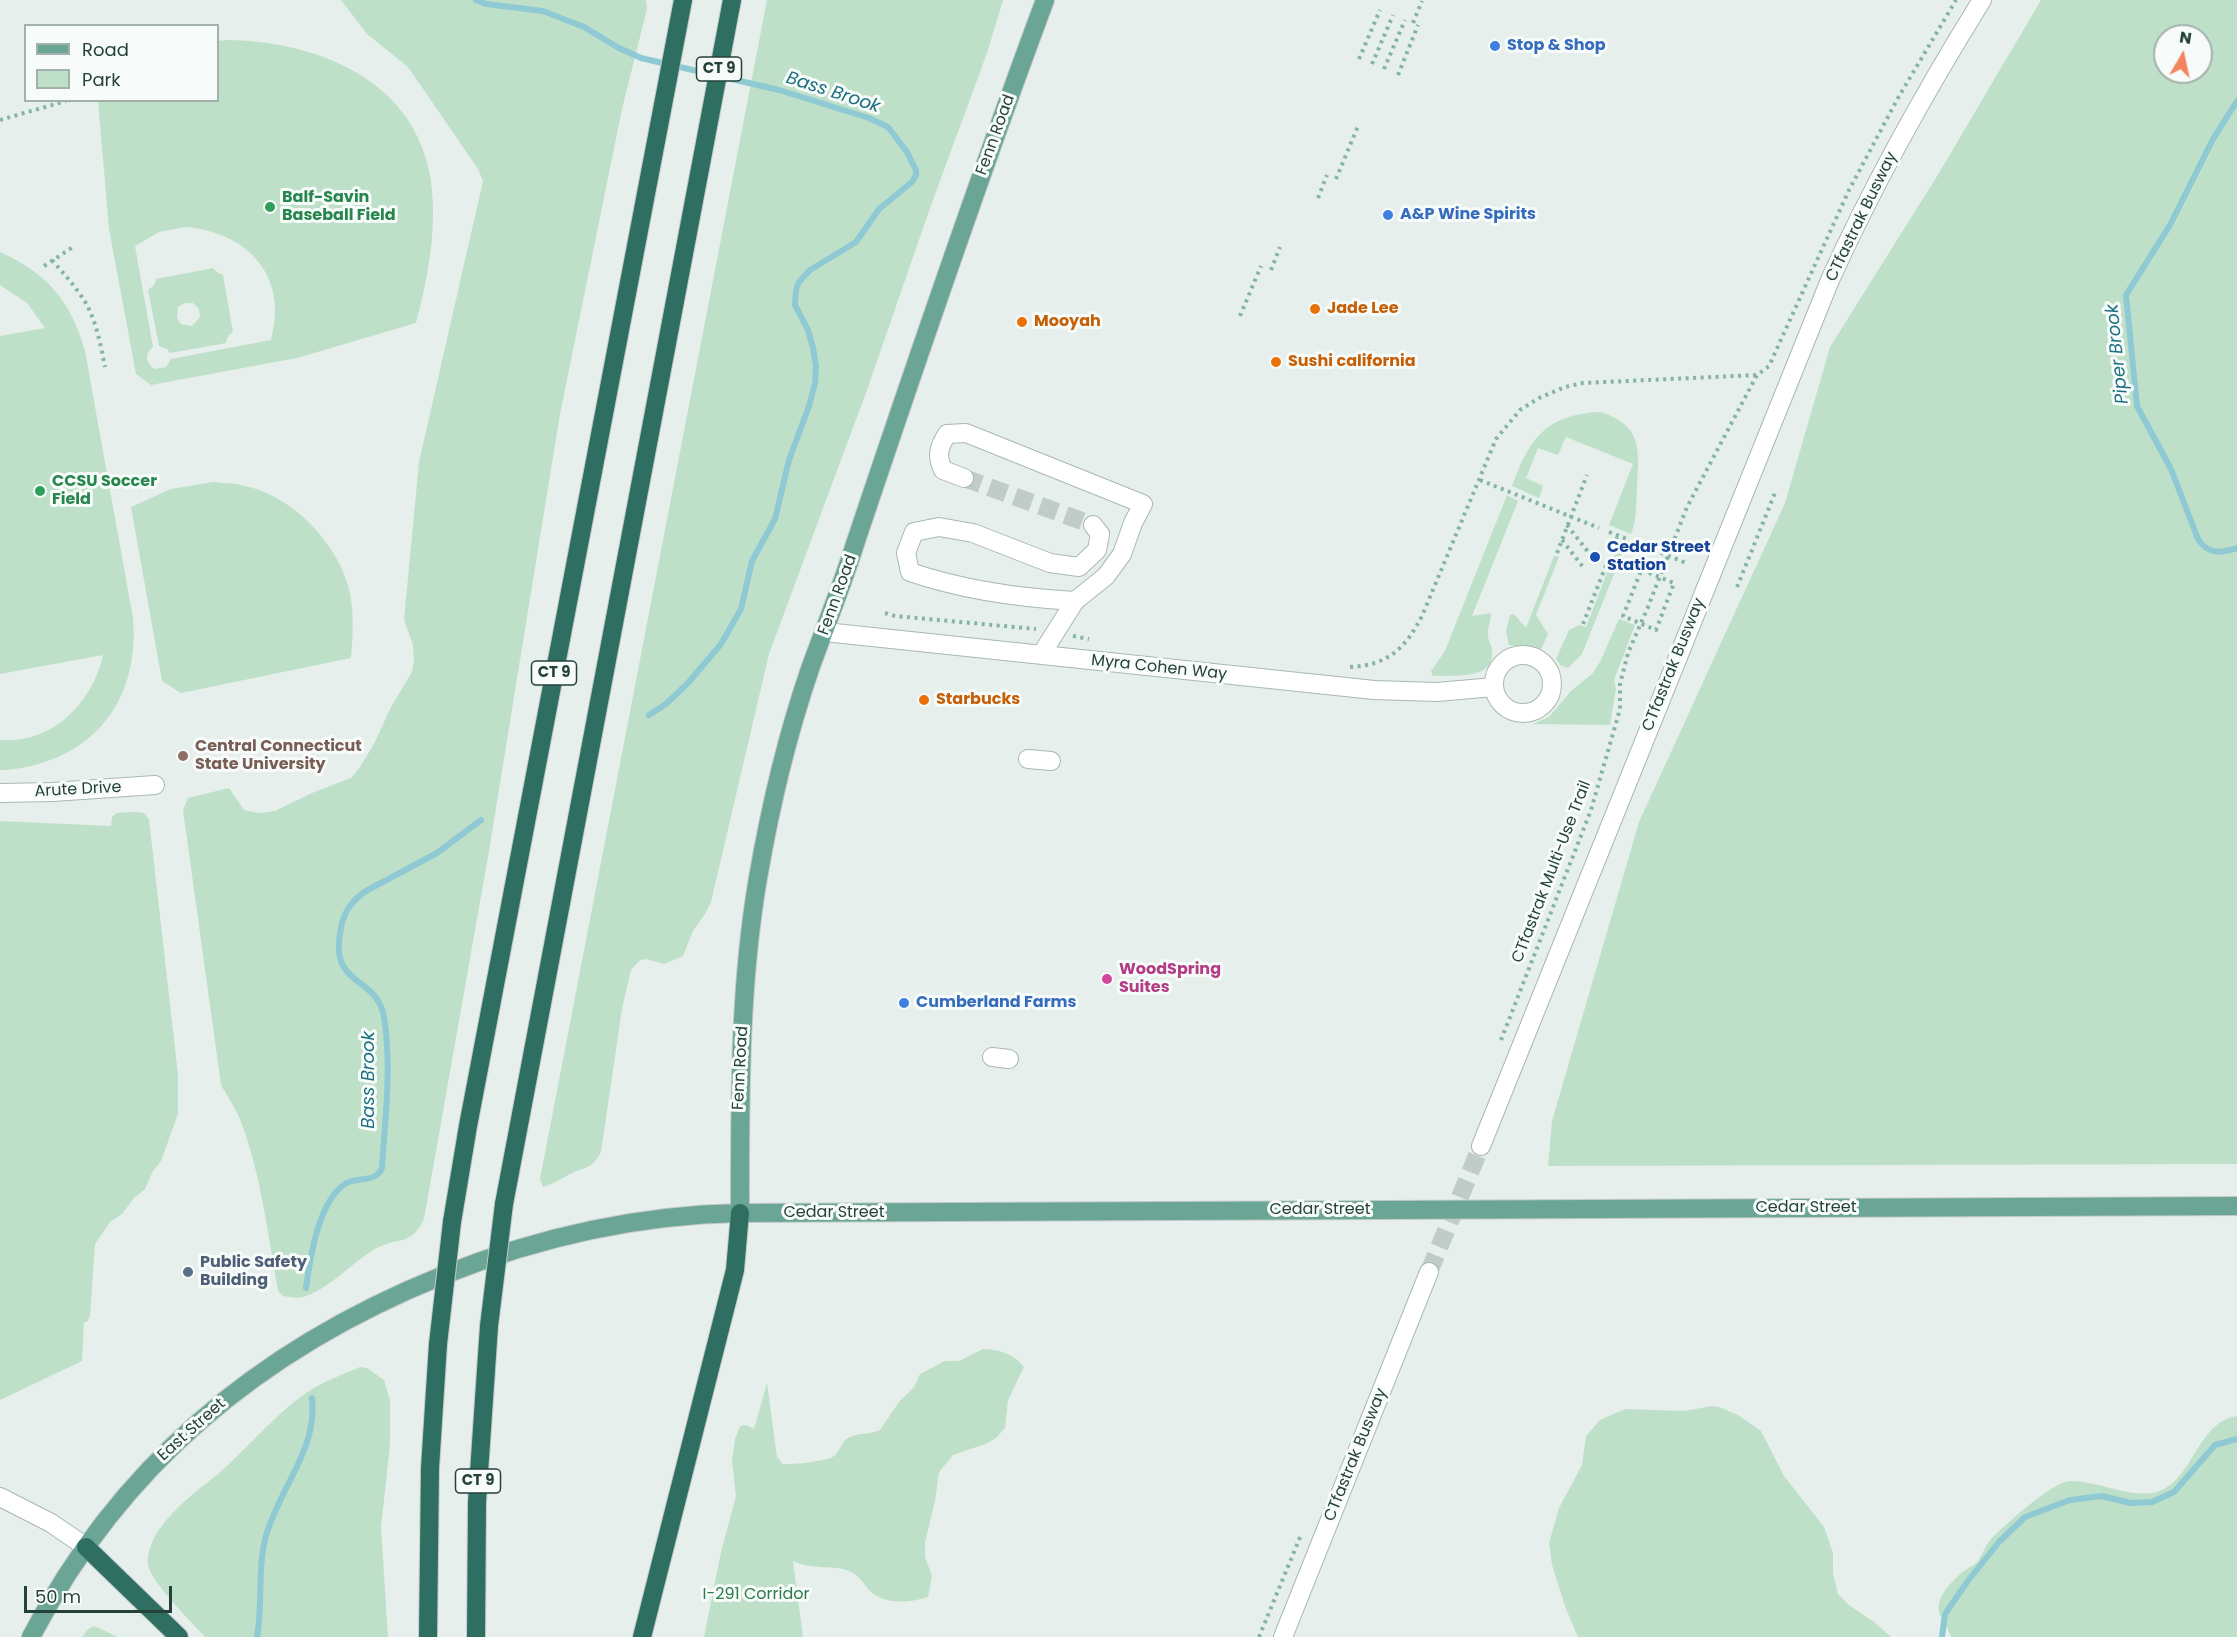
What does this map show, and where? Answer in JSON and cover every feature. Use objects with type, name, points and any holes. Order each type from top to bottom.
[{"type":"highway","name":"CT 9","points":[[428,1637],[430,1468],[438,1344],[452,1222],[468,1126],[683,0]]},
{"type":"highway","name":"CT 9","points":[[476,1637],[477,1502],[489,1326],[504,1204],[732,2]]},
{"type":"highway","points":[[642,1637],[735,1270],[740,1212]]},
{"type":"highway","points":[[86,1547],[179,1637]]},
{"type":"main road","name":"Fenn Road","points":[[740,1212],[739,1120],[747,961],[754,898],[775,795],[801,700],[952,259],[1046,0]]},
{"type":"main road","name":"Cedar Street","points":[[413,1288],[504,1253],[589,1229],[673,1216],[740,1212],[2237,1206]]},
{"type":"main road","name":"East Street","points":[[31,1637],[54,1594],[110,1514],[149,1469],[223,1401],[306,1342],[359,1312],[413,1288]]},
{"type":"street","name":"CTfastrak Busway","points":[[1481,1146],[1830,279],[1907,125],[1982,0]]},
{"type":"street","points":[[964,478],[943,470],[938,460],[939,448],[947,435],[966,433],[1143,504],[1132,523],[1122,554],[1106,576],[1075,601],[1041,656]]},
{"type":"street","points":[[1075,601],[984,592],[932,579],[910,572],[906,553],[914,532],[939,527],[973,533],[1050,563],[1079,567],[1097,550],[1101,534],[1094,525]]},
{"type":"street","name":"Myra Cohen Way","points":[[825,633],[1374,690],[1437,692],[1494,687]]},
{"type":"street","points":[[1028,759],[1051,761]]},
{"type":"street","name":"Arute Drive","points":[[0,793],[155,785]]},
{"type":"street","name":"CTfastrak Busway","points":[[1283,1637],[1429,1272]]},
{"type":"street","points":[[0,1497],[51,1522],[86,1547]]},
{"type":"path","points":[[1398,75],[1422,1]]},
{"type":"path","points":[[1359,59],[1380,10]]},
{"type":"path","points":[[1372,64],[1393,15]]},
{"type":"path","points":[[1384,69],[1405,20]]},
{"type":"path","points":[[0,120],[63,102]]},
{"type":"path","points":[[1336,179],[1358,126]]},
{"type":"path","points":[[1317,198],[1327,176]]},
{"type":"path","points":[[44,266],[73,247]]},
{"type":"path","points":[[1271,270],[1280,247]]},
{"type":"path","points":[[52,260],[81,295],[88,308],[105,367]]},
{"type":"path","points":[[1240,316],[1261,266]]},
{"type":"path","points":[[1349,667],[1369,666],[1390,657],[1410,640],[1496,439],[1520,410],[1539,398],[1565,387],[1584,383],[1757,375]]},
{"type":"path","name":"CTfastrak Multi-Use Trail","points":[[1498,1049],[1591,810],[1620,709],[1620,684],[1628,653],[1687,507],[1753,383]]},
{"type":"path","points":[[1557,553],[1587,475]]},
{"type":"path","points":[[1480,480],[1599,528]]},
{"type":"path","points":[[1737,587],[1775,493]]},
{"type":"path","points":[[1568,525],[1589,553]]},
{"type":"path","points":[[1608,532],[1627,539]]},
{"type":"path","points":[[1583,624],[1618,536]]},
{"type":"path","points":[[1562,540],[1583,567]]},
{"type":"path","points":[[1641,570],[1674,583],[1656,630],[1623,616],[1649,548],[1686,563]]},
{"type":"path","points":[[885,613],[895,616],[1055,632],[1098,640]]},
{"type":"green space","points":[[341,0],[646,0],[647,9],[622,109],[560,414],[489,851],[424,1219],[414,1234],[375,1249],[316,1292],[294,1298],[283,1296],[278,1291],[254,1163],[239,1117],[221,1085],[183,810],[188,798],[229,788],[244,810],[258,813],[275,811],[351,778],[374,744],[391,707],[412,672],[413,645],[404,620],[419,462],[483,181],[478,169],[408,67],[367,34]]},
{"type":"green space","points":[[767,0],[1003,0],[987,53],[867,390],[769,654],[711,902],[693,931],[683,956],[664,964],[646,959],[640,960],[631,970],[622,1009],[601,1152],[588,1167],[543,1187],[540,1179]]},
{"type":"green space","points":[[2041,0],[2237,0],[2237,1164],[1548,1166],[1552,1121],[1639,822],[1785,503],[1830,347],[1939,173]]},
{"type":"green space","name":"Balf-Savin Baseball Field","points":[[219,41],[259,42],[323,57],[352,70],[379,88],[401,110],[418,137],[429,170],[432,189],[431,247],[416,323],[297,358],[151,385],[136,374],[109,229],[98,102],[219,102]],"holes":[[[186,227],[228,238],[245,248],[268,278],[274,296],[275,317],[271,340],[171,359],[166,367],[155,369],[147,359],[153,347],[135,246],[159,232]]]},
{"type":"green space","points":[[0,252],[17,260],[44,279],[64,303],[79,333],[85,351],[133,618],[133,649],[128,676],[118,701],[104,723],[85,741],[63,755],[36,765],[6,770],[0,770],[0,740],[37,735],[53,728],[67,717],[90,689],[103,655],[0,674],[0,336],[45,328],[27,303],[0,285]]},
{"type":"green space","points":[[213,268],[223,275],[233,332],[228,336],[226,343],[170,353],[159,346],[148,290],[154,285],[156,279]],"holes":[[[185,303],[193,303],[199,309],[200,317],[192,326],[181,324],[177,318],[178,307]]]},
{"type":"green space","points":[[1600,412],[1624,424],[1631,432],[1638,450],[1635,517],[1631,534],[1609,525],[1633,464],[1566,437],[1558,455],[1538,448],[1526,478],[1543,486],[1539,498],[1512,486],[1533,442],[1542,432],[1566,418]]},
{"type":"green space","points":[[213,482],[245,486],[280,500],[312,525],[325,541],[345,575],[350,593],[353,625],[351,658],[181,693],[162,681],[131,507],[171,489]]},
{"type":"green space","points":[[1507,495],[1518,501],[1472,616],[1491,613],[1488,633],[1492,648],[1491,660],[1480,672],[1461,676],[1433,676],[1431,671],[1445,651]]},
{"type":"green space","points":[[1619,542],[1626,544],[1582,654],[1568,668],[1560,665],[1556,659],[1569,630],[1579,625],[1586,627]]},
{"type":"green space","points":[[1554,556],[1559,557],[1536,615],[1548,634],[1541,649],[1509,645],[1506,631],[1510,615],[1514,614],[1526,628]]},
{"type":"green space","points":[[1619,619],[1635,625],[1614,680],[1616,689],[1610,725],[1533,724],[1549,717],[1571,691],[1593,673]]},
{"type":"green space","points":[[117,813],[144,813],[149,819],[178,1075],[178,1114],[161,1161],[153,1171],[145,1189],[134,1198],[122,1214],[110,1222],[95,1244],[90,1316],[87,1322],[84,1322],[82,1361],[0,1400],[0,821],[111,826],[112,817]]},
{"type":"green space","name":"I-291 Corridor","points":[[983,1349],[1006,1353],[1024,1367],[1008,1400],[1005,1428],[988,1443],[953,1455],[939,1472],[925,1542],[925,1557],[932,1576],[928,1597],[913,1601],[889,1600],[875,1595],[849,1571],[806,1566],[793,1561],[803,1637],[704,1637],[721,1552],[736,1496],[732,1461],[735,1439],[740,1426],[746,1425],[754,1429],[767,1383],[777,1457],[783,1464],[817,1461],[834,1456],[848,1438],[880,1430],[899,1402],[914,1387],[920,1374],[945,1361],[959,1361]]},
{"type":"green space","points":[[360,1367],[367,1368],[384,1380],[390,1400],[390,1445],[381,1527],[388,1637],[205,1637],[164,1592],[151,1573],[148,1556],[156,1535],[180,1505],[218,1474],[294,1402],[319,1385]]},
{"type":"green space","points":[[1712,1406],[1738,1415],[1761,1431],[1784,1476],[1824,1527],[1833,1553],[1833,1574],[1838,1594],[1891,1637],[1578,1637],[1552,1565],[1549,1543],[1559,1508],[1582,1465],[1586,1436],[1600,1420],[1625,1409],[1684,1411]]},
{"type":"green space","points":[[2237,1416],[2237,1637],[1951,1637],[1939,1613],[1942,1595],[1957,1577],[1978,1561],[1993,1537],[2030,1504],[2052,1488],[2070,1481],[2143,1494],[2164,1489],[2183,1471],[2205,1437],[2214,1428],[2224,1420]]},
{"type":"green space","points":[[94,1626],[118,1637],[82,1637]]},
{"type":"waterway","name":"Bass Brook","points":[[476,0],[486,4],[543,11],[584,27],[641,58],[779,90],[869,118],[888,127],[907,152],[916,170],[912,182],[879,209],[856,242],[810,270],[799,282],[795,305],[808,330],[813,348],[816,366],[815,383],[789,460],[775,519],[752,561],[741,609],[721,644],[688,683],[666,704],[649,715]]},
{"type":"waterway","name":"Piper Brook","points":[[2237,101],[2213,139],[2170,225],[2126,295],[2137,406],[2171,469],[2198,539],[2206,548],[2215,551],[2237,548]]},
{"type":"waterway","name":"Bass Brook","points":[[306,1288],[317,1232],[328,1204],[345,1184],[375,1176],[382,1168],[388,1073],[384,1017],[372,993],[347,971],[341,961],[339,948],[344,916],[353,903],[366,891],[437,853],[481,820]]},
{"type":"waterway","name":"Bass Brook","points":[[257,1637],[263,1548],[272,1519],[304,1452],[312,1417],[312,1398]]},
{"type":"waterway","name":"Piper Brook","points":[[1942,1637],[1945,1614],[1967,1582],[1999,1542],[2025,1517],[2070,1500],[2102,1496],[2130,1503],[2152,1502],[2174,1492],[2215,1445],[2237,1439]]},
{"type":"tunnel","points":[[964,478],[1093,525]]},
{"type":"tunnel","points":[[1429,1272],[1481,1146]]},
{"type":"place","name":"Stop & Shop","points":[[1495,46]]},
{"type":"place","name":"Balf-Savin Baseball Field","points":[[270,207]]},
{"type":"place","name":"A&P Wine Spirits","points":[[1388,215]]},
{"type":"place","name":"Jade Lee","points":[[1315,309]]},
{"type":"place","name":"Mooyah","points":[[1022,322]]},
{"type":"place","name":"Sushi california","points":[[1276,362]]},
{"type":"place","name":"CCSU Soccer Field","points":[[40,491]]},
{"type":"place","name":"Cedar Street Station","points":[[1595,557]]},
{"type":"place","name":"Starbucks","points":[[924,700]]},
{"type":"place","name":"Central Connecticut State University","points":[[183,756]]},
{"type":"place","name":"WoodSpring Suites","points":[[1107,979]]},
{"type":"place","name":"Cumberland Farms","points":[[904,1003]]},
{"type":"place","name":"Public Safety Building","points":[[188,1272]]}]
